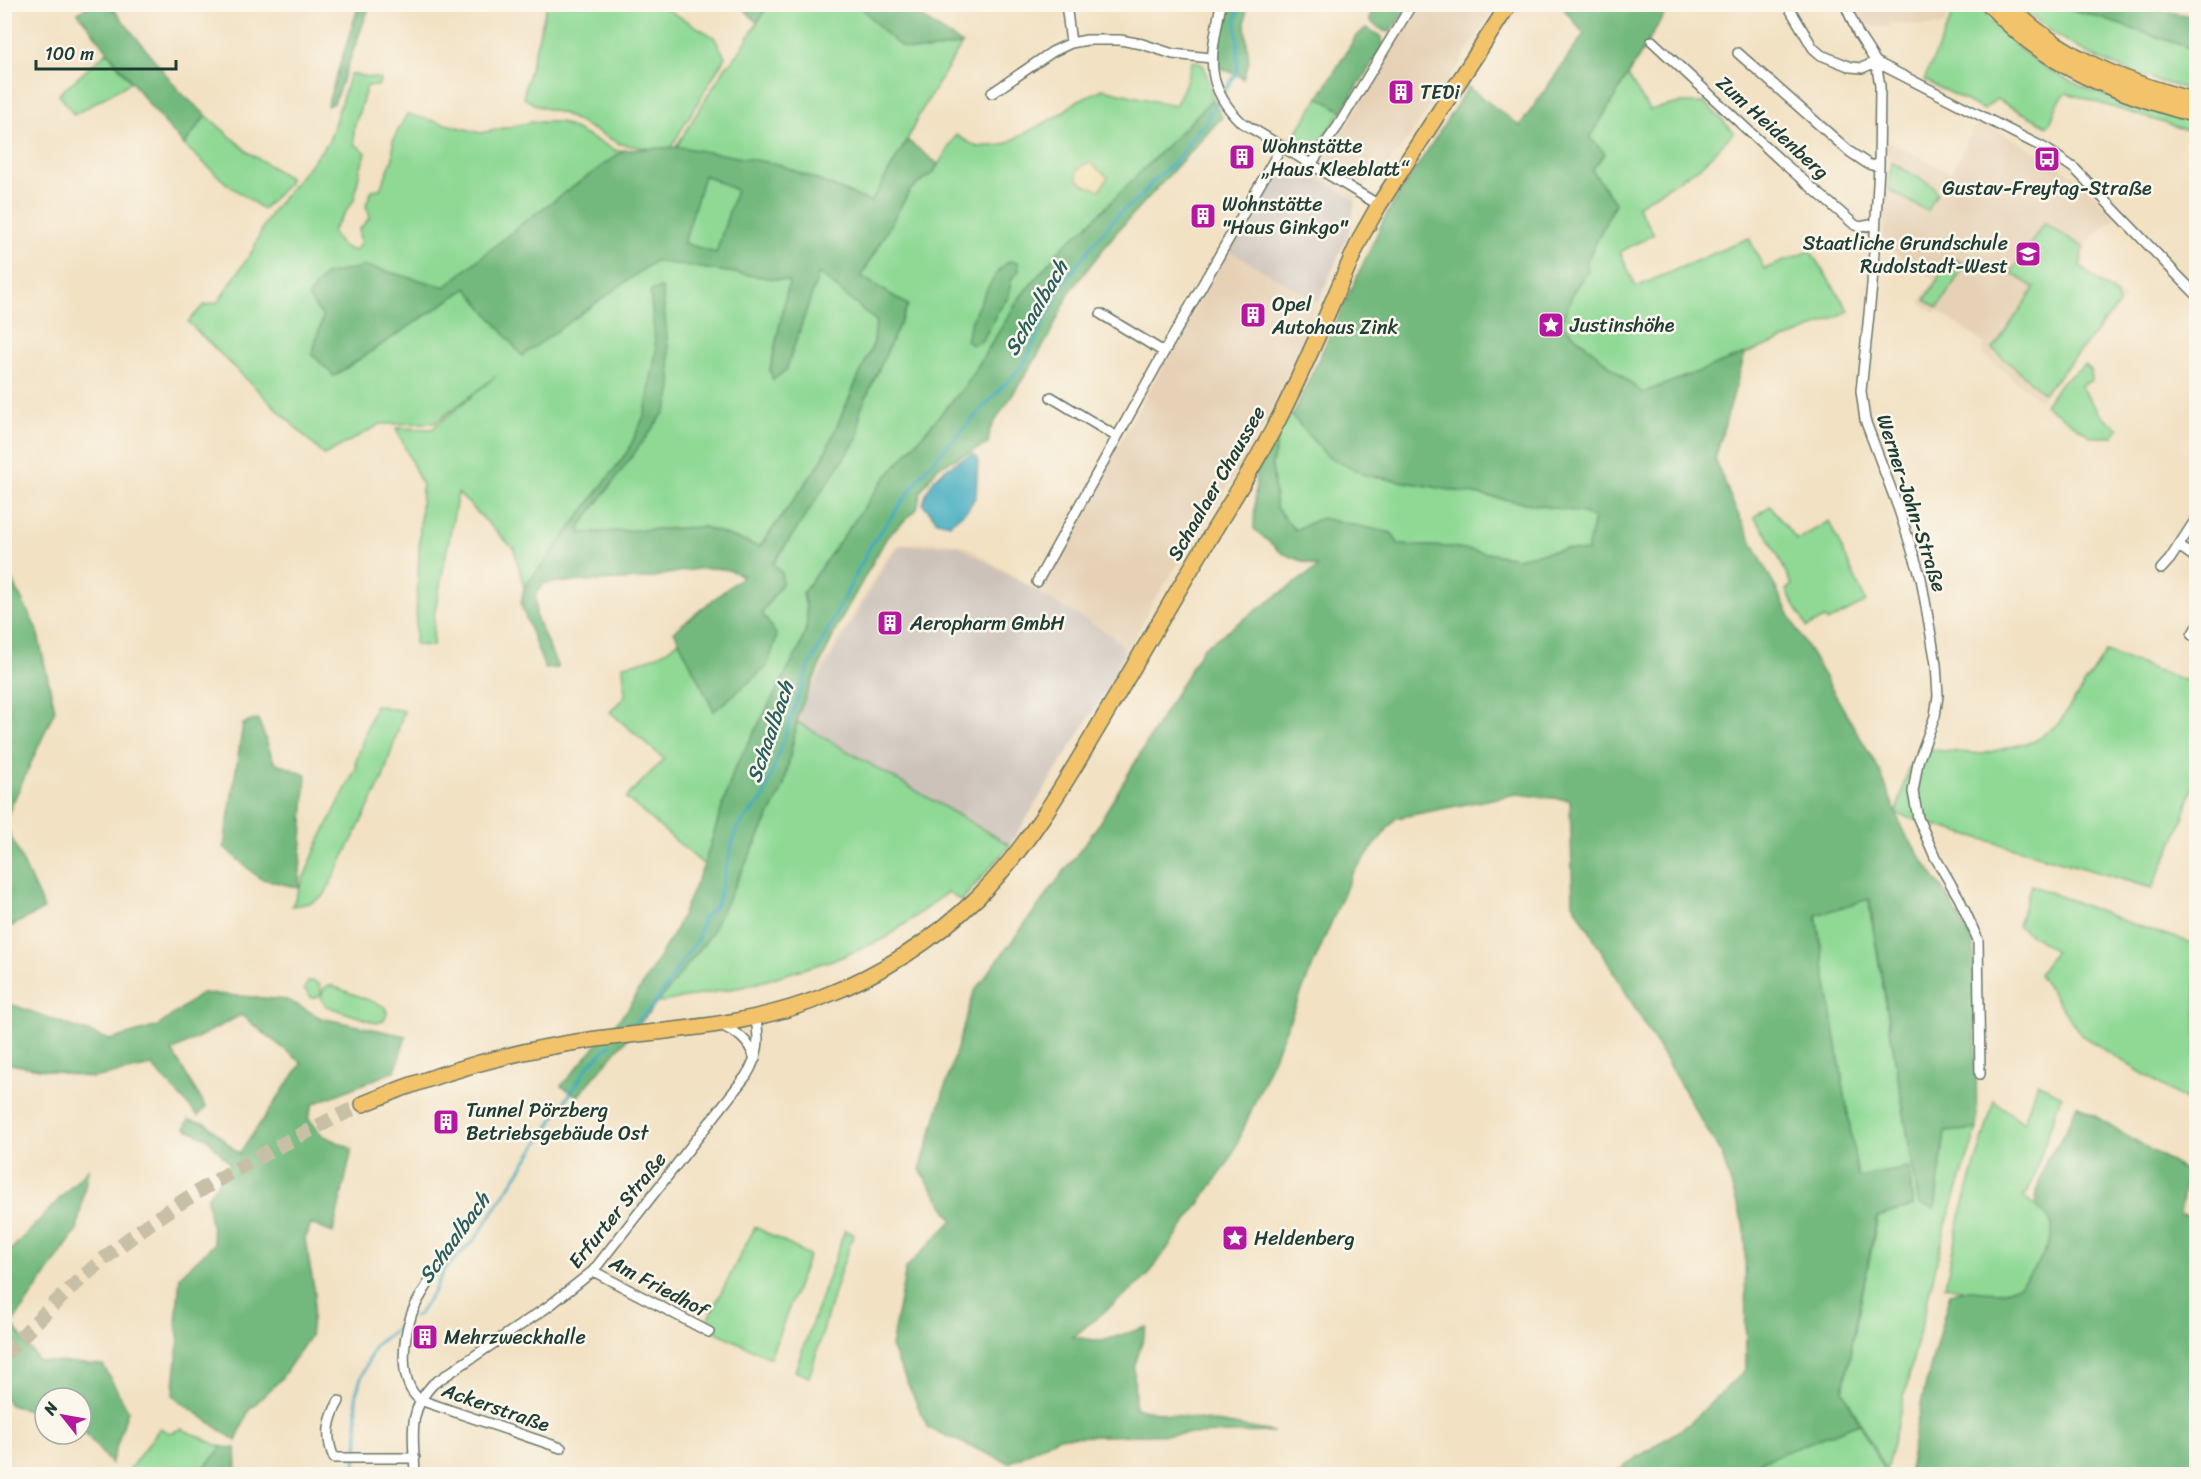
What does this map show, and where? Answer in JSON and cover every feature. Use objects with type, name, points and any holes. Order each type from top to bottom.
[{"type":"main road","name":"Schaalaer Chaussee","points":[[363,1104],[423,1079],[520,1053],[589,1041],[720,1025],[820,998],[860,981],[914,951],[957,917],[980,895],[1022,845],[1052,801],[1146,647],[1276,424],[1362,235],[1509,4]]},
{"type":"main road","points":[[1989,4],[2028,42],[2060,64],[2119,92],[2196,115]]},
{"type":"main road","points":[[2007,4],[2043,36],[2089,64],[2130,82],[2196,101]]},
{"type":"street","points":[[1066,4],[1071,43]]},
{"type":"street","points":[[1221,4],[1211,58],[1216,87],[1224,104],[1241,122],[1379,205]]},
{"type":"street","points":[[1311,164],[1338,126],[1413,4]]},
{"type":"street","points":[[1787,4],[1813,48],[1821,55],[1851,67],[1862,68],[1876,62],[2046,149],[2075,169],[2196,294]]},
{"type":"street","name":"Werner-John-Straße","points":[[1845,4],[1858,34],[1876,62],[1880,86],[1879,167],[1861,391],[1865,420],[1899,510],[1921,578],[1933,644],[1938,696],[1930,732],[1918,762],[1913,792],[1918,818],[1935,857],[1959,898],[1978,940],[1980,1074]]},
{"type":"street","points":[[992,93],[1052,52],[1071,43],[1087,40],[1120,40],[1173,54],[1211,58]]},
{"type":"street","name":"Zum Heidenberg","points":[[1652,41],[1855,225],[1860,227],[1875,224]]},
{"type":"street","name":"Zum Heidenberg","points":[[1738,53],[1850,152],[1868,164],[1879,167]]},
{"type":"street","points":[[1037,582],[1164,352],[1282,146]]},
{"type":"street","points":[[1101,314],[1164,352]]},
{"type":"street","points":[[1050,397],[1117,437]]},
{"type":"street","points":[[2161,569],[2196,519]]},
{"type":"street","points":[[2179,546],[2196,558]]},
{"type":"street","name":"Erfurter Straße","points":[[420,1400],[433,1384],[549,1306],[593,1271],[746,1076],[755,1060],[759,1038],[755,1017]]},
{"type":"street","points":[[720,1025],[743,1038],[755,1060]]},
{"type":"street","points":[[415,1474],[415,1410],[420,1400],[410,1392],[404,1356],[411,1316],[441,1263]]},
{"type":"street","name":"Am Friedhof","points":[[593,1271],[709,1332]]},
{"type":"street","name":"Ackerstraße","points":[[420,1400],[561,1448]]},
{"type":"street","points":[[339,1401],[330,1416],[328,1432],[328,1445],[334,1458],[415,1458]]},
{"type":"shaded area","points":[[1421,5],[1496,5],[1457,68],[1408,139],[1384,170],[1368,182],[1356,201],[1347,237],[1273,407],[1231,482],[1151,605],[1122,666],[1010,845],[797,722],[799,712],[820,670],[888,555],[899,544],[941,542],[965,546],[1037,590],[1271,173],[1274,174],[1278,169],[1291,165],[1299,166],[1315,175]]},
{"type":"shaded area","points":[[1854,5],[1954,5],[1943,26],[1891,23],[1889,27],[1865,26]]},
{"type":"shaded area","name":"Staatliche Grundschule Rudolstadt-West","points":[[1979,120],[2035,151],[2084,183],[2115,218],[2087,242],[2083,266],[2126,300],[2040,401],[1983,355],[1985,344],[1937,310],[1935,313],[1920,302],[1935,279],[1882,244],[1889,156],[1885,148],[1888,141],[1951,173]]},
{"type":"shaded area","points":[[1293,166],[1355,200],[1350,229],[1318,302],[1228,250],[1271,173],[1274,174],[1280,168]]},
{"type":"shaded area","name":"Aeropharm GmbH","points":[[958,545],[1114,637],[1121,644],[1124,654],[1119,668],[1010,845],[797,722],[799,712],[888,560],[900,546]]},
{"type":"green space","points":[[92,4],[110,5],[181,93],[206,115],[184,145],[78,13]]},
{"type":"green space","points":[[359,5],[370,5],[334,103],[327,106]]},
{"type":"green space","points":[[547,5],[660,5],[714,37],[725,57],[670,149],[666,151],[620,144],[564,114],[538,106],[524,98]]},
{"type":"green space","points":[[741,5],[768,5],[757,23]]},
{"type":"green space","points":[[768,5],[859,5],[875,19],[938,49],[962,44],[920,113],[902,151],[871,202],[778,164],[676,147],[725,68],[739,53]]},
{"type":"green space","points":[[859,5],[903,5],[962,44],[927,50],[907,49],[888,36]]},
{"type":"green space","points":[[1225,5],[1247,5],[1245,25],[1249,62],[1243,79],[1218,67],[1217,55]]},
{"type":"green space","points":[[1377,5],[1409,5],[1390,32],[1384,31],[1370,21],[1370,15]]},
{"type":"green space","points":[[1561,5],[1670,5],[1590,138],[1605,153],[1592,170],[1615,203],[1587,261],[1588,271],[1575,288],[1561,324],[1642,393],[1745,354],[1715,459],[1735,508],[1797,630],[1880,771],[1902,829],[1951,902],[1974,946],[1977,1129],[1945,1132],[1935,1208],[1919,1204],[1869,899],[1816,915],[1858,1177],[1909,1168],[1913,1206],[1877,1217],[1843,1390],[1859,1423],[1729,1474],[1611,1474],[1688,1425],[1746,1369],[1745,1230],[1722,1155],[1573,903],[1570,800],[1517,794],[1396,818],[1352,874],[1230,1160],[1147,1277],[1073,1337],[1102,1341],[1147,1327],[1134,1368],[1135,1408],[1274,1432],[1059,1437],[1009,1463],[928,1428],[891,1347],[906,1268],[953,1220],[920,1170],[974,992],[1095,830],[1203,648],[1318,567],[1282,553],[1254,529],[1256,472],[1278,432],[1272,464],[1276,508],[1295,530],[1321,518],[1392,533],[1399,545],[1452,547],[1516,558],[1564,549],[1587,552],[1594,519],[1584,513],[1365,475],[1327,456],[1292,416],[1386,215],[1468,87],[1520,126],[1584,34]]},
{"type":"green space","points":[[1957,5],[1978,5],[2001,32],[2025,53],[2076,84],[2103,95],[2196,122],[2196,133],[2067,93],[2057,105],[2048,126],[1996,99],[1984,110],[1924,80]]},
{"type":"green space","points":[[2019,5],[2053,5],[2088,14],[2196,50],[2196,91],[2148,78],[2102,60],[2058,36]]},
{"type":"green space","points":[[2053,5],[2135,5],[2196,17],[2196,50],[2088,14]]},
{"type":"green space","points":[[1366,28],[1382,37],[1383,46],[1342,111],[1319,97],[1355,38]]},
{"type":"green space","points":[[107,52],[131,82],[74,115],[59,94]]},
{"type":"green space","points":[[1192,61],[1198,62],[1204,66],[1213,99],[1085,228],[1064,245],[1021,296],[966,385],[882,482],[803,593],[807,621],[802,641],[734,770],[704,865],[626,798],[664,759],[610,712],[625,696],[623,665],[652,657],[679,641],[714,711],[762,613],[782,583],[773,564],[858,436],[860,411],[908,305],[861,277],[910,190],[934,172],[956,135],[977,147],[1003,145],[1056,117],[1079,100],[1103,89],[1175,106],[1185,85]],"holes":[[[999,269],[1019,270],[1011,280],[1009,296],[985,336],[985,296]]]},
{"type":"green space","points":[[350,74],[381,79],[378,86],[367,86],[354,128],[354,143],[366,153],[360,169],[354,200],[332,231],[341,244],[351,250],[355,251],[360,244],[359,230],[370,217],[366,205],[372,190],[380,189],[393,158],[393,140],[407,114],[481,133],[531,122],[560,122],[617,151],[624,150],[523,223],[445,287],[366,266],[323,317],[312,354],[334,376],[467,288],[522,355],[654,261],[790,281],[770,370],[786,370],[819,273],[876,321],[874,342],[821,462],[759,547],[704,527],[580,533],[581,525],[667,408],[672,388],[662,289],[651,291],[656,352],[645,414],[628,451],[524,587],[514,549],[458,493],[434,616],[433,646],[415,645],[422,485],[396,428],[432,429],[496,376],[435,423],[381,424],[324,455],[188,322],[203,306],[218,302],[253,250],[274,209],[329,141]]},
{"type":"green space","points":[[1627,74],[1649,110],[1680,103],[1705,103],[1734,132],[1700,167],[1637,206],[1654,234],[1620,252],[1636,287],[1749,238],[1764,269],[1810,251],[1849,311],[1806,331],[1642,393],[1561,324],[1575,288],[1588,271],[1587,261],[1615,203],[1592,170],[1590,138]]},
{"type":"green space","points":[[1319,97],[1342,111],[1321,140],[1310,149],[1292,139]]},
{"type":"green space","points":[[1213,99],[1222,117],[1114,235],[1071,290],[1049,336],[990,429],[988,444],[938,467],[921,491],[917,509],[887,537],[838,625],[799,712],[783,788],[709,937],[664,995],[578,1096],[561,1086],[628,1009],[676,929],[704,865],[734,770],[799,649],[807,621],[803,593],[882,482],[966,385],[1021,296],[1064,245],[1085,228]]},
{"type":"green space","points":[[206,115],[249,153],[289,178],[289,183],[263,209],[227,184],[184,145]]},
{"type":"green space","points":[[907,140],[938,164],[934,172],[910,190],[861,276],[908,305],[860,411],[859,436],[773,564],[782,573],[782,583],[762,613],[777,636],[767,667],[714,711],[674,631],[743,576],[718,568],[705,568],[638,579],[544,583],[536,594],[536,617],[558,668],[545,669],[521,605],[524,587],[628,451],[645,414],[656,352],[650,291],[662,288],[672,388],[667,409],[581,525],[580,533],[704,527],[760,547],[821,462],[874,342],[876,321],[819,273],[786,370],[773,380],[770,370],[789,281],[655,261],[522,356],[467,288],[334,376],[312,354],[323,317],[308,297],[324,275],[366,266],[445,287],[523,223],[624,150],[680,147],[778,164],[871,202]],"holes":[[[704,175],[736,190],[716,253],[684,243]]]},
{"type":"green space","points":[[1891,162],[1933,186],[1937,194],[1927,211],[1888,189]]},
{"type":"green space","points":[[704,175],[736,190],[716,254],[684,243]]},
{"type":"green space","points":[[2044,223],[2083,247],[2080,267],[2117,296],[2119,304],[2044,393],[1993,349],[2035,288],[2011,273]]},
{"type":"green space","points":[[1951,257],[1965,265],[1938,308],[1925,300]]},
{"type":"green space","points":[[1009,261],[1018,262],[1019,270],[1011,280],[1009,296],[985,336],[980,342],[971,345],[966,340],[977,309],[995,276]]},
{"type":"green space","points":[[2085,365],[2091,370],[2092,380],[2080,386],[2099,413],[2119,429],[2112,437],[2092,437],[2045,405],[2060,383]]},
{"type":"green space","points":[[1287,414],[1292,416],[1327,456],[1365,475],[1584,513],[1594,519],[1587,552],[1564,549],[1516,558],[1452,547],[1399,545],[1295,531],[1276,508],[1272,464],[1278,432]]},
{"type":"green space","points":[[1770,506],[1797,540],[1829,521],[1866,602],[1827,622],[1825,618],[1807,627],[1786,590],[1792,585],[1767,534],[1754,517]]},
{"type":"green space","points":[[5,566],[37,630],[55,710],[5,820]]},
{"type":"green space","points":[[2106,652],[2196,684],[2196,776],[2180,828],[2152,888],[1896,814],[1908,769],[1923,749],[1982,754],[2035,741],[2059,723]]},
{"type":"green space","points":[[375,705],[404,711],[383,778],[324,896],[310,903],[292,906],[318,844],[357,766],[355,764]]},
{"type":"green space","points":[[258,719],[274,762],[306,775],[299,888],[259,878],[224,847],[243,724]]},
{"type":"green space","points":[[797,722],[1010,845],[961,901],[948,892],[886,938],[839,958],[747,986],[657,1003],[709,937],[784,786]]},
{"type":"green space","points":[[5,823],[44,909],[6,929],[4,926]]},
{"type":"green space","points":[[2031,885],[2132,924],[2196,944],[2196,1107],[2081,1035],[2039,974],[2055,951],[2018,926]]},
{"type":"green space","points":[[1868,898],[1919,1204],[1935,1208],[1945,1132],[1977,1129],[1945,1228],[1886,1471],[1843,1390],[1878,1217],[1913,1206],[1909,1169],[1858,1177],[1816,915]]},
{"type":"green space","points":[[308,982],[319,984],[322,993],[324,988],[330,985],[384,1006],[387,1012],[386,1017],[383,1021],[376,1023],[326,1006],[321,999],[321,994],[312,998],[304,989]]},
{"type":"green space","points":[[202,993],[288,1000],[321,1018],[406,1036],[395,1071],[313,1104],[308,1118],[322,1135],[352,1149],[333,1233],[311,1224],[305,1239],[315,1294],[310,1336],[280,1380],[249,1410],[236,1441],[173,1396],[179,1340],[176,1324],[180,1276],[214,1244],[207,1198],[230,1164],[208,1139],[185,1128],[189,1120],[206,1123],[239,1154],[302,1063],[241,1015],[172,1051],[206,1108],[198,1116],[152,1066],[92,1078],[5,1063],[5,1002],[110,1040],[158,1026]]},
{"type":"green space","points":[[2037,1082],[2061,1096],[2028,1192],[2023,1197],[2041,1210],[2051,1222],[2052,1233],[2045,1251],[2026,1278],[2014,1288],[2006,1291],[1971,1291],[1945,1286],[1959,1220],[1994,1101],[2024,1123]]},
{"type":"green space","points":[[2077,1105],[2187,1172],[2180,1215],[2196,1216],[2196,1474],[1911,1474],[1910,1462],[1918,1416],[1950,1293],[1965,1290],[2006,1291],[2020,1284],[2039,1260],[2049,1241],[2052,1226],[2048,1218],[2037,1208],[2036,1192],[2047,1157],[2058,1145]]},
{"type":"green space","points":[[88,1169],[77,1230],[12,1324],[39,1361],[103,1365],[128,1410],[111,1464],[93,1442],[93,1386],[33,1386],[33,1411],[10,1405],[5,1398],[5,1256]]},
{"type":"green space","points":[[755,1227],[809,1255],[770,1358],[704,1326]]},
{"type":"green space","points":[[845,1230],[854,1234],[841,1269],[809,1377],[795,1371]]},
{"type":"green space","points":[[1859,1423],[1883,1469],[1883,1474],[1729,1474]]},
{"type":"green space","points":[[160,1428],[169,1433],[182,1429],[222,1447],[199,1474],[126,1474]]},
{"type":"green space","points":[[222,1447],[236,1448],[237,1474],[199,1474]]},
{"type":"sand","points":[[1090,163],[1108,177],[1100,190],[1078,179],[1077,170]]},
{"type":"water","points":[[973,454],[978,458],[976,496],[968,509],[950,524],[937,521],[923,504],[930,486],[948,467]]},
{"type":"waterway","name":"Schaalbach","points":[[627,1030],[653,1006],[697,940],[703,918],[717,904],[736,829],[763,799],[807,671],[871,545],[925,470],[1024,364],[1061,286],[1080,261],[1118,214],[1141,197],[1153,181],[1175,162],[1200,128],[1206,125],[1211,112],[1237,72],[1236,21],[1239,4]]},
{"type":"waterway","name":"Schaalbach","points":[[414,1317],[419,1314],[434,1291],[444,1270],[476,1238],[588,1066],[611,1044]]},
{"type":"waterway","name":"Schaalbach","points":[[354,1474],[358,1441],[356,1394],[361,1378],[375,1345],[406,1322]]},
{"type":"tunnel","points":[[4,1355],[72,1287],[145,1227],[235,1170],[363,1104]]},
{"type":"place","name":"TEDi","points":[[1401,92]]},
{"type":"place","name":"Wohnstätte „Haus Kleeblatt“","points":[[1242,157]]},
{"type":"place","name":"Gustav-Freytag-Straße","points":[[2047,159]]},
{"type":"place","name":"Wohnstätte \"Haus Ginkgo\"","points":[[1203,216]]},
{"type":"place","name":"Staatliche Grundschule Rudolstadt-West","points":[[2028,254]]},
{"type":"place","name":"Opel Autohaus Zink","points":[[1253,315]]},
{"type":"place","name":"Justinshöhe","points":[[1551,325]]},
{"type":"place","name":"Aeropharm GmbH","points":[[890,623]]},
{"type":"place","name":"Tunnel Pörzberg Betriebsgebäude Ost","points":[[446,1122]]},
{"type":"place","name":"Heldenberg","points":[[1235,1238]]},
{"type":"place","name":"Mehrzweckhalle","points":[[425,1337]]}]
